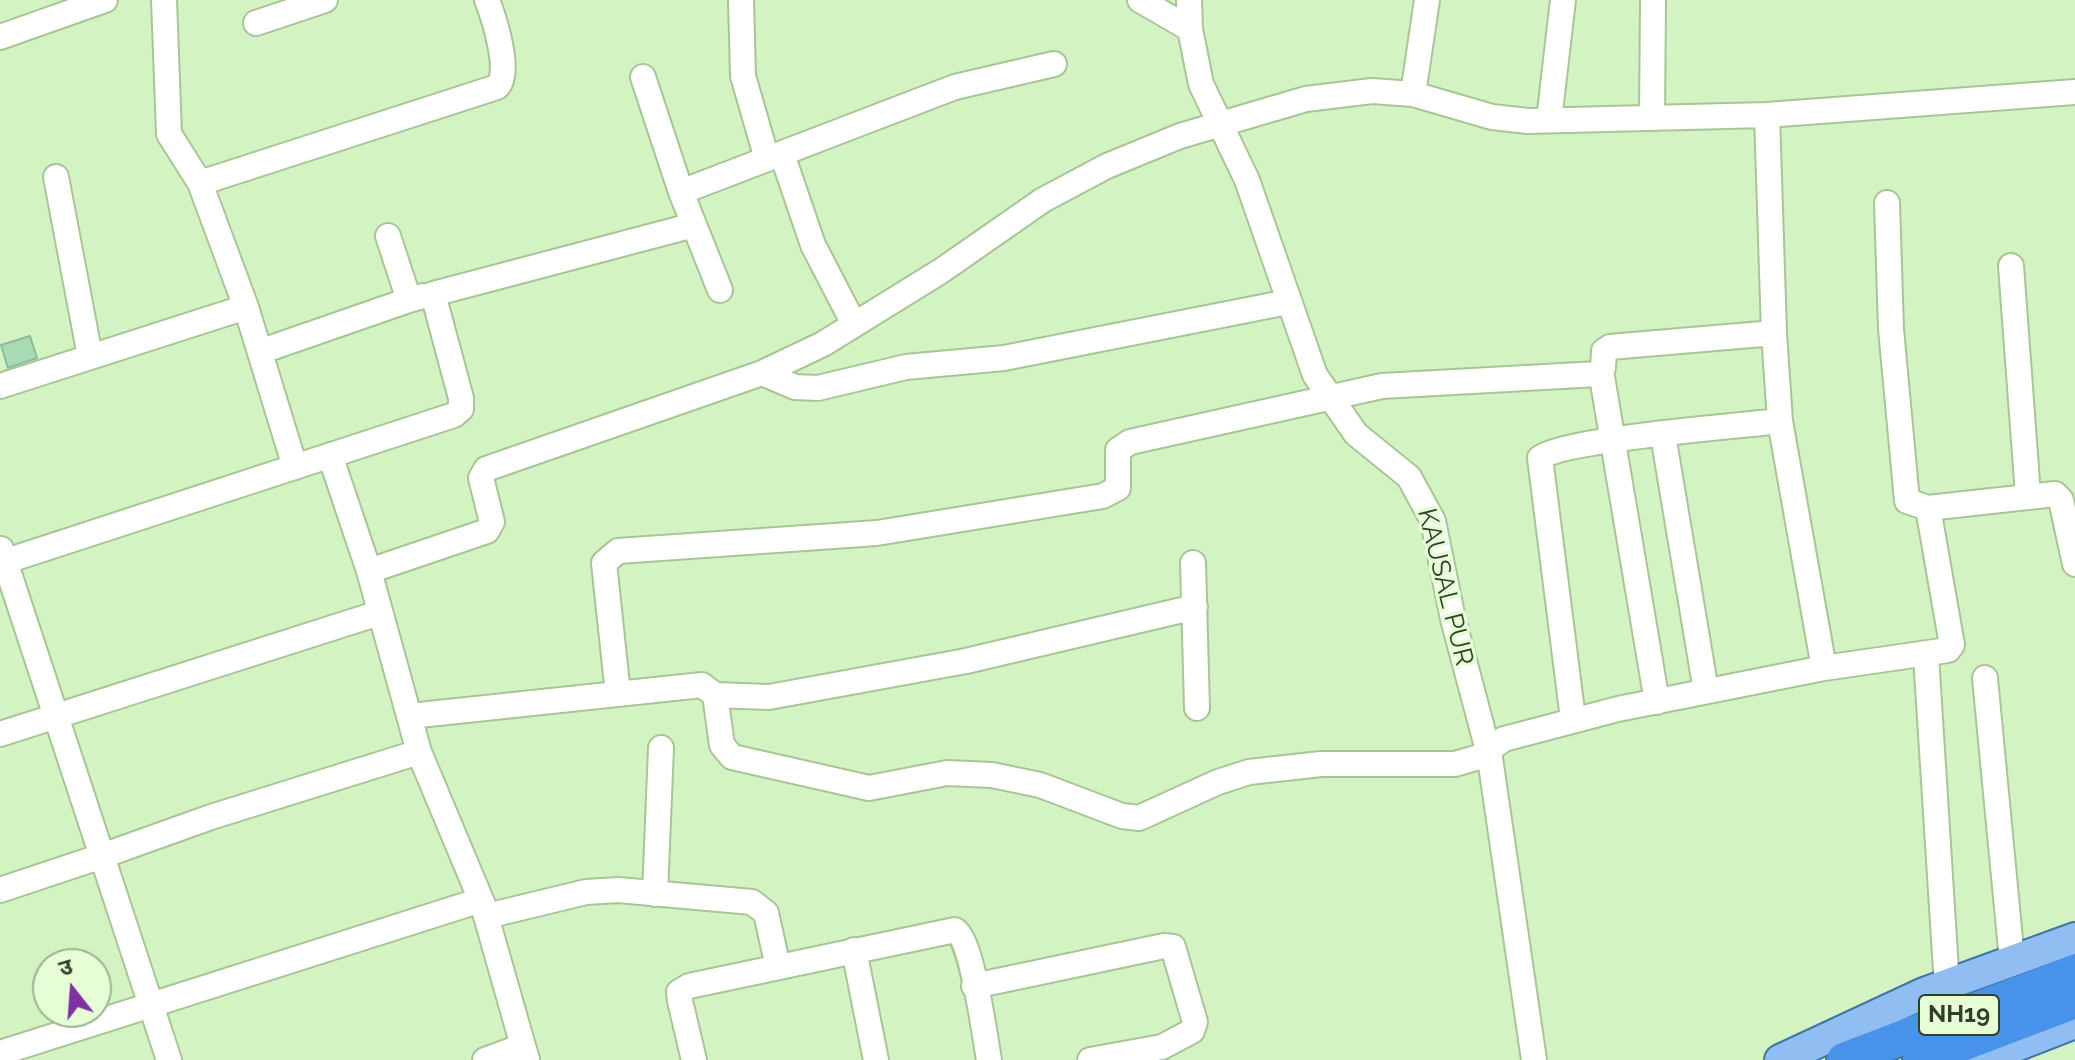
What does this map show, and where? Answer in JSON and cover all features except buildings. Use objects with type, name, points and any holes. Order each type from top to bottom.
[{"type":"highway","name":"NH19","points":[[1844,1060],[2075,972]]},
{"type":"highway","name":"NH19","points":[[1920,1060],[2075,1001]]},
{"type":"main road","points":[[1780,1060],[1947,986],[2075,938]]},
{"type":"main road","points":[[1980,1060],[2075,1023]]},
{"type":"street","points":[[0,37],[105,0]]},
{"type":"street","points":[[164,0],[169,134],[200,183],[262,351],[295,467]]},
{"type":"street","points":[[256,23],[325,0]]},
{"type":"street","points":[[200,183],[497,87],[503,77],[503,66],[487,0]]},
{"type":"street","points":[[741,0],[743,76],[813,245],[854,324]]},
{"type":"street","points":[[1140,0],[1190,29]]},
{"type":"street","name":"KAUSAL PUR","points":[[1189,0],[1190,29],[1201,84],[1247,180],[1309,363],[1328,397],[1356,434],[1409,477],[1425,503],[1439,542],[1453,619],[1487,748],[1534,1060]]},
{"type":"street","points":[[1413,94],[1427,0]]},
{"type":"street","points":[[1549,120],[1563,0]]},
{"type":"street","points":[[1652,118],[1653,0]]},
{"type":"street","points":[[681,192],[955,87],[1054,64]]},
{"type":"street","points":[[643,77],[681,192],[720,290]]},
{"type":"street","points":[[369,571],[487,531],[492,522],[481,478],[486,469],[762,373],[823,344],[941,271],[1014,218],[1076,182],[1142,151],[1219,123],[1343,92],[1413,94],[1492,117],[1549,120],[1767,115],[2075,92]]},
{"type":"street","points":[[1767,115],[1780,421],[1824,668]]},
{"type":"street","points":[[56,177],[90,356]]},
{"type":"street","points":[[1887,203],[1891,329],[1906,499],[1910,505],[1928,508],[2052,494],[2059,497],[2075,564]]},
{"type":"street","points":[[262,351],[421,297],[694,225]]},
{"type":"street","points":[[169,1060],[59,716],[2,557],[454,415],[461,409],[421,297],[388,236]]},
{"type":"street","points":[[2011,266],[2028,495]]},
{"type":"street","points":[[762,373],[795,387],[818,388],[906,367],[1004,358],[1288,302]]},
{"type":"street","points":[[0,386],[246,307]]},
{"type":"street","points":[[1657,702],[1601,371],[1604,351],[1610,347],[1774,333]]},
{"type":"street","points":[[618,694],[604,563],[613,553],[877,533],[1103,496],[1119,487],[1118,450],[1124,444],[1391,385],[1593,375],[1601,371]]},
{"type":"street","points":[[1573,719],[1539,462],[1553,451],[1613,440],[1780,421]]},
{"type":"street","points":[[1663,435],[1706,691]]},
{"type":"street","points":[[330,455],[369,571],[419,752],[484,908],[525,1053],[485,1060]]},
{"type":"street","points":[[715,695],[722,745],[732,757],[869,788],[906,784],[947,773],[992,775],[1040,785],[1131,818],[1146,817],[1218,782],[1249,772],[1335,763],[1455,764],[1472,760],[1504,739],[1573,719],[1824,668],[1926,656],[1952,647],[1928,508]]},
{"type":"street","points":[[1193,563],[1197,708]]},
{"type":"street","points":[[410,716],[702,685],[715,695],[756,698],[936,666],[1195,607]]},
{"type":"street","points":[[0,734],[379,613]]},
{"type":"street","points":[[1926,656],[1947,986]]},
{"type":"street","points":[[1985,678],[2012,960]]},
{"type":"street","points":[[655,894],[661,748]]},
{"type":"street","points":[[0,890],[211,817],[419,752]]},
{"type":"street","points":[[0,1053],[150,1004],[484,908],[586,892],[618,890],[761,906],[766,913],[778,967]]},
{"type":"street","points":[[694,1060],[679,992],[689,986],[955,930],[962,934],[989,1060]]},
{"type":"street","points":[[974,986],[1164,946],[1173,947],[1195,1022],[1192,1031],[1162,1047],[1090,1060]]},
{"type":"street","points":[[854,950],[876,1060]]}]
